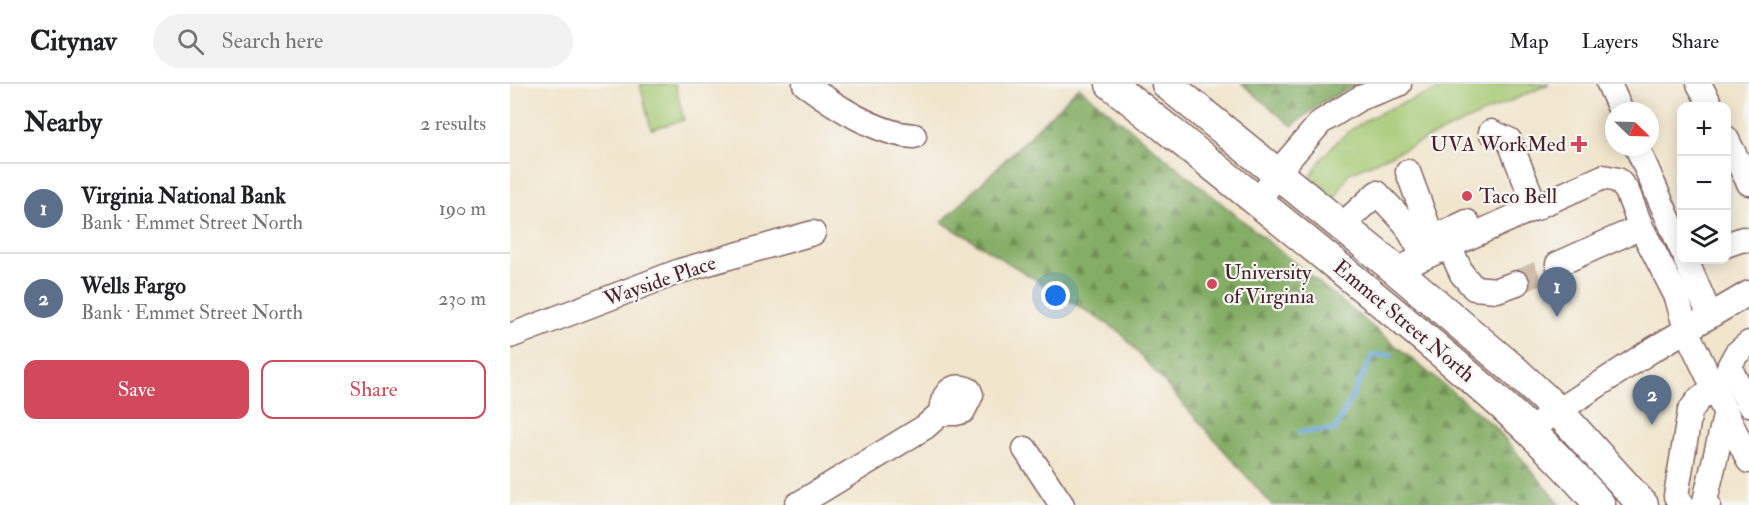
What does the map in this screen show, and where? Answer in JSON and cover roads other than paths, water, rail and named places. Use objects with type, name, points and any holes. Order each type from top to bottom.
[{"type":"main road","name":"Emmet Street North","points":[[1111,84],[1309,241],[1442,352],[1529,430],[1600,505]]},
{"type":"main road","name":"Emmet Street North","points":[[1167,84],[1396,270],[1513,369],[1558,411],[1643,505]]},
{"type":"street","points":[[805,84],[882,130],[898,135],[914,136]]},
{"type":"street","points":[[1258,202],[1276,174],[1321,122],[1360,98],[1399,84]]},
{"type":"street","points":[[1610,84],[1617,102]]},
{"type":"street","points":[[1699,84],[1709,102]]},
{"type":"street","points":[[1491,132],[1509,140],[1533,201]]},
{"type":"street","points":[[1731,148],[1749,183]]},
{"type":"street","points":[[1640,156],[1677,232]]},
{"type":"street","points":[[1408,172],[1429,229],[1440,234],[1603,177],[1618,180],[1627,191],[1641,227],[1677,297],[1686,330],[1749,461]]},
{"type":"street","points":[[1341,226],[1378,190],[1405,223],[1424,257]]},
{"type":"street","points":[[1396,270],[1449,246],[1533,201]]},
{"type":"street","points":[[1558,264],[1641,227]]},
{"type":"street","name":"Wayside Place","points":[[510,336],[680,271],[813,233]]},
{"type":"street","points":[[1731,243],[1743,239],[1749,240]]},
{"type":"street","points":[[1449,246],[1462,274],[1474,288],[1497,290],[1517,283]]},
{"type":"street","points":[[1692,264],[1710,316]]},
{"type":"street","points":[[1529,430],[1686,330],[1749,293]]},
{"type":"street","points":[[1749,343],[1736,354],[1729,367],[1749,404]]},
{"type":"street","points":[[1682,505],[1676,496],[1690,411],[1699,399],[1715,390]]},
{"type":"street","points":[[1708,505],[1705,501],[1726,412]]},
{"type":"street","points":[[797,505],[925,427],[941,413]]},
{"type":"street","points":[[1025,449],[1062,505]]},
{"type":"waterway","points":[[1299,432],[1335,430],[1373,355],[1391,355]]},
{"type":"tunnel","points":[[1517,283],[1558,264]]},
{"type":"place","name":"UVA WorkMed","points":[[1579,144]]},
{"type":"place","name":"Taco Bell","points":[[1467,196]]},
{"type":"place","name":"University of Virginia","points":[[1212,284]]},
{"type":"place","name":"Virginia National Bank","points":[[1557,317]]},
{"type":"place","name":"Wells Fargo","points":[[1652,425]]}]
